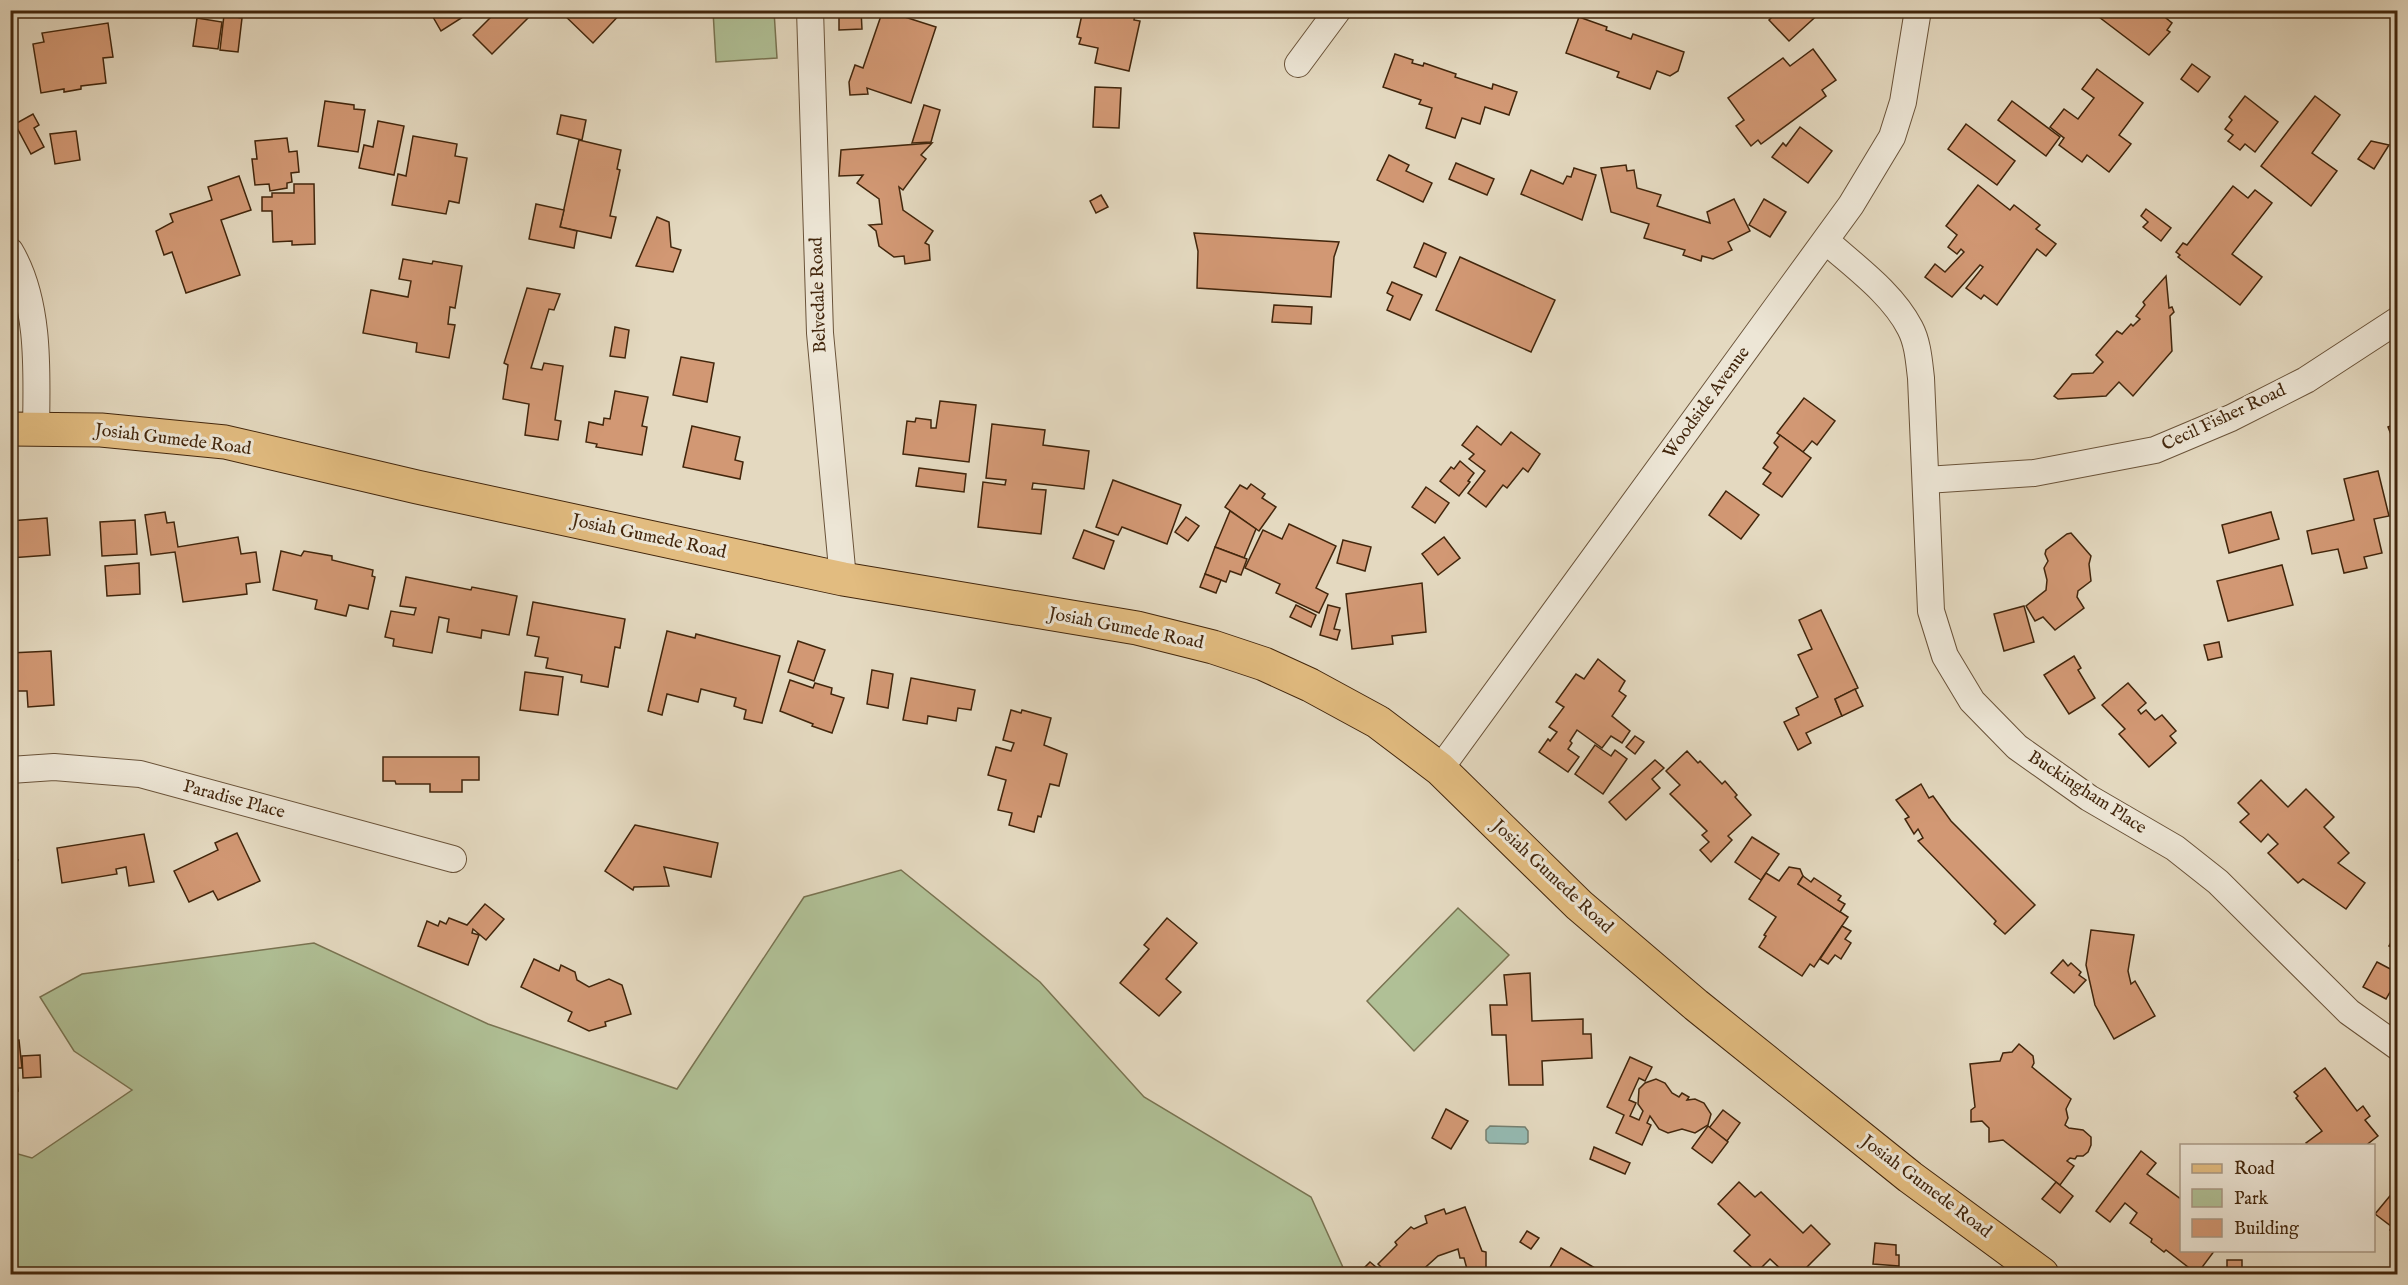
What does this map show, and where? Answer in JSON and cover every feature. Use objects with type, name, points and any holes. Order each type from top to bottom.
[{"type":"main road","name":"Josiah Gumede Road","points":[[23,429],[101,430],[225,442],[417,488],[843,579],[1137,628],[1213,647],[1264,664],[1310,685],[1378,722],[1440,769],[1579,904],[1696,1005],[1910,1177],[2042,1275]]},
{"type":"street","name":"Belvedale Road","points":[[810,10],[819,333],[843,579]]},
{"type":"street","points":[[1298,64],[1338,10]]},
{"type":"street","name":"Woodside Avenue","points":[[1440,769],[1851,205],[1892,137],[1903,102],[1917,10]]},
{"type":"street","name":"Buckingham Place","points":[[1826,240],[1884,293],[1911,329],[1917,346],[1921,378],[1931,610],[1945,656],[1972,701],[2018,747],[2089,798],[2175,848],[2218,882],[2349,1012],[2397,1047]]},
{"type":"street","points":[[10,251],[22,276],[29,302],[37,379],[23,429]]},
{"type":"street","name":"Cecil Fisher Road","points":[[1926,480],[2034,473],[2155,450],[2231,418],[2306,380],[2397,320]]},
{"type":"street","name":"Paradise Place","points":[[10,770],[54,767],[140,774],[453,859]]},
{"type":"green space","points":[[713,11],[774,11],[777,58],[716,62]]},
{"type":"green space","points":[[901,870],[1040,982],[1144,1097],[1311,1197],[1346,1274],[11,1274],[11,1152],[32,1158],[132,1090],[74,1051],[40,997],[82,974],[314,943],[488,1024],[677,1089],[804,897]]},
{"type":"green space","points":[[1458,908],[1509,955],[1414,1051],[1367,1001]]},
{"type":"water","points":[[1490,1126],[1525,1127],[1528,1131],[1528,1142],[1525,1144],[1489,1143],[1486,1140],[1486,1130]]},
{"type":"building","points":[[165,10],[271,10],[271,12],[165,15]]},
{"type":"building","points":[[429,10],[474,10],[441,31]]},
{"type":"building","points":[[498,10],[536,10],[492,54],[473,35]]},
{"type":"building","points":[[560,10],[624,10],[593,43],[560,11]]},
{"type":"building","points":[[839,10],[861,10],[862,29],[839,30]]},
{"type":"building","points":[[883,10],[936,27],[911,103],[867,88],[868,94],[850,95],[849,82],[855,65],[863,68]]},
{"type":"building","points":[[1083,10],[1136,10],[1134,20],[1140,21],[1129,71],[1095,63],[1098,48],[1079,44],[1081,38],[1077,37]]},
{"type":"building","points":[[1779,10],[1823,10],[1789,41],[1769,20]]},
{"type":"building","points":[[2078,10],[2156,10],[2172,23],[2167,30],[2170,32],[2149,55],[2091,11],[2086,17]]},
{"type":"building","points":[[224,15],[242,18],[238,52],[220,50]]},
{"type":"building","points":[[1579,17],[1631,39],[1633,34],[1684,52],[1678,71],[1670,76],[1657,71],[1650,89],[1617,77],[1619,72],[1566,53]]},
{"type":"building","points":[[197,18],[222,22],[218,49],[193,46]]},
{"type":"building","points":[[108,23],[113,57],[103,58],[106,83],[81,86],[81,89],[64,92],[64,89],[41,93],[33,44],[44,42],[42,33]]},
{"type":"building","points":[[1813,49],[1836,80],[1822,90],[1826,96],[1761,144],[1758,140],[1751,146],[1736,126],[1744,120],[1728,98],[1783,58],[1790,66]]},
{"type":"building","points":[[1395,54],[1413,60],[1412,63],[1423,66],[1424,63],[1456,74],[1455,77],[1492,89],[1493,84],[1517,92],[1509,115],[1485,107],[1480,124],[1462,118],[1455,138],[1426,128],[1432,108],[1419,104],[1421,100],[1383,87]]},
{"type":"building","points":[[2192,64],[2210,77],[2198,92],[2181,79]]},
{"type":"building","points":[[2097,69],[2143,103],[2119,135],[2131,144],[2109,172],[2087,155],[2082,162],[2059,145],[2064,138],[2050,127],[2064,109],[2078,119],[2094,98],[2082,89]]},
{"type":"building","points":[[1095,87],[1121,88],[1119,128],[1093,127]]},
{"type":"building","points":[[2245,96],[2278,122],[2255,152],[2245,144],[2240,150],[2228,141],[2233,135],[2225,129],[2232,120],[2229,117]]},
{"type":"building","points":[[2315,96],[2340,115],[2312,153],[2337,171],[2311,206],[2261,166]]},
{"type":"building","points":[[325,101],[354,105],[354,109],[365,110],[358,152],[318,146]]},
{"type":"building","points":[[2012,101],[2060,137],[2046,156],[1998,120]]},
{"type":"building","points":[[924,105],[940,110],[931,142],[912,143]]},
{"type":"building","points":[[33,114],[39,125],[34,128],[44,147],[31,154],[15,124]]},
{"type":"building","points":[[561,115],[586,120],[582,140],[557,134]]},
{"type":"building","points":[[378,121],[404,126],[394,175],[359,168],[364,145],[373,147]]},
{"type":"building","points":[[1966,124],[2015,161],[1997,185],[1948,149]]},
{"type":"building","points":[[1800,127],[1832,151],[1808,183],[1772,157],[1783,143],[1786,146]]},
{"type":"building","points":[[76,131],[80,160],[55,164],[50,134]]},
{"type":"building","points":[[413,136],[457,144],[455,156],[467,158],[459,203],[449,201],[446,214],[392,205],[398,174],[406,176]]},
{"type":"building","points":[[287,138],[289,152],[297,151],[299,172],[291,173],[292,182],[287,183],[287,188],[270,191],[269,184],[255,185],[252,159],[257,159],[255,141]]},
{"type":"building","points":[[579,140],[621,150],[617,169],[620,170],[610,216],[616,217],[611,238],[560,227]]},
{"type":"building","points":[[2371,141],[2389,145],[2374,169],[2358,159]]},
{"type":"building","points":[[932,143],[921,155],[926,159],[903,190],[899,187],[903,210],[933,231],[925,243],[929,245],[930,260],[905,264],[904,256],[894,257],[879,246],[876,231],[869,225],[882,224],[879,199],[857,183],[863,175],[839,176],[841,150]]},
{"type":"building","points":[[1389,155],[1409,165],[1406,171],[1432,183],[1423,202],[1377,180]]},
{"type":"building","points":[[1456,163],[1494,179],[1487,195],[1449,179]]},
{"type":"building","points":[[1626,165],[1627,171],[1634,170],[1637,188],[1661,195],[1657,206],[1710,223],[1707,212],[1734,199],[1750,231],[1728,242],[1732,250],[1713,259],[1702,256],[1701,261],[1683,255],[1685,250],[1644,238],[1649,224],[1611,212],[1601,168]]},
{"type":"building","points":[[1574,168],[1596,175],[1582,220],[1521,194],[1531,170],[1563,184],[1567,176],[1571,177]]},
{"type":"building","points":[[239,176],[251,210],[221,220],[240,275],[186,293],[172,252],[164,255],[156,231],[173,222],[170,214],[212,200],[208,187]]},
{"type":"building","points":[[294,184],[314,184],[315,244],[292,245],[292,241],[273,242],[272,211],[262,211],[262,197],[272,197],[272,193],[294,193]]},
{"type":"building","points":[[1978,185],[2010,210],[2014,205],[2040,225],[2036,229],[2056,244],[2046,256],[2037,249],[1997,305],[1984,295],[1981,299],[1966,288],[1983,267],[1980,265],[1952,297],[1925,277],[1935,264],[1945,272],[1964,252],[1961,249],[1957,254],[1948,247],[1957,235],[1946,226]]},
{"type":"building","points":[[2233,186],[2248,198],[2255,190],[2272,203],[2232,254],[2262,277],[2240,305],[2178,257],[2180,255],[2176,252],[2183,243],[2187,245]]},
{"type":"building","points":[[1101,195],[1108,207],[1096,213],[1090,201]]},
{"type":"building","points":[[1764,199],[1786,212],[1770,237],[1749,225]]},
{"type":"building","points":[[536,204],[564,210],[560,227],[577,231],[574,248],[529,239]]},
{"type":"building","points":[[2146,209],[2171,228],[2161,241],[2143,227],[2148,222],[2141,216]]},
{"type":"building","points":[[657,217],[669,222],[671,247],[681,250],[673,272],[636,266]]},
{"type":"building","points":[[1194,233],[1339,242],[1334,257],[1331,297],[1197,288],[1198,251]]},
{"type":"building","points":[[1424,243],[1446,253],[1436,277],[1414,267]]},
{"type":"building","points":[[1460,257],[1555,300],[1531,352],[1436,310]]},
{"type":"building","points":[[403,259],[462,266],[455,308],[450,307],[448,324],[455,325],[449,358],[416,352],[417,343],[363,333],[371,290],[408,297],[411,281],[399,279]]},
{"type":"building","points":[[2166,276],[2169,308],[2172,307],[2174,312],[2170,316],[2172,351],[2133,396],[2119,382],[2106,396],[2058,399],[2054,396],[2072,374],[2093,373],[2103,362],[2096,355],[2117,331],[2122,334],[2131,324],[2133,326],[2140,319],[2136,316],[2145,305],[2143,302]]},
{"type":"building","points":[[1392,282],[1422,295],[1410,320],[1387,310],[1393,296],[1387,293]]},
{"type":"building","points":[[527,288],[560,294],[554,310],[549,309],[531,368],[542,370],[544,363],[563,366],[555,420],[561,421],[558,440],[525,435],[529,404],[503,399],[508,365],[504,363]]},
{"type":"building","points":[[1274,305],[1312,307],[1311,324],[1272,322]]},
{"type":"building","points":[[615,327],[629,330],[625,358],[610,356]]},
{"type":"building","points":[[681,357],[714,363],[707,402],[673,395]]},
{"type":"building","points":[[615,391],[648,397],[642,426],[647,427],[642,455],[596,447],[597,444],[586,442],[589,422],[603,425],[604,418],[610,419]]},
{"type":"building","points":[[1804,398],[1835,421],[1817,445],[1812,441],[1803,452],[1777,433]]},
{"type":"building","points":[[940,401],[976,405],[969,462],[903,454],[907,421],[915,422],[916,418],[931,420],[931,428],[936,428]]},
{"type":"building","points":[[2398,423],[2398,452],[2388,427]]},
{"type":"building","points":[[992,424],[1045,430],[1043,445],[1089,451],[1084,489],[1033,483],[1032,489],[1046,490],[1041,534],[978,527],[983,482],[1005,485],[1006,480],[986,478]]},
{"type":"building","points":[[692,426],[740,437],[735,460],[743,462],[740,479],[683,467]]},
{"type":"building","points":[[1477,426],[1501,445],[1511,432],[1540,454],[1528,472],[1523,468],[1507,488],[1503,485],[1486,507],[1468,493],[1485,471],[1469,459],[1474,454],[1462,445]]},
{"type":"building","points":[[1780,435],[1811,458],[1782,497],[1763,484],[1771,473],[1763,468],[1778,447],[1774,443]]},
{"type":"building","points":[[1460,461],[1474,473],[1459,496],[1440,481],[1451,467],[1454,469]]},
{"type":"building","points":[[919,468],[966,474],[964,492],[916,486]]},
{"type":"building","points":[[2378,471],[2389,516],[2374,519],[2382,553],[2364,557],[2367,568],[2344,573],[2338,549],[2312,554],[2307,531],[2354,520],[2344,479]]},
{"type":"building","points":[[1113,480],[1181,505],[1167,544],[1122,527],[1118,535],[1096,527]]},
{"type":"building","points":[[1251,484],[1265,494],[1262,498],[1276,507],[1259,531],[1225,507],[1240,485],[1247,489]]},
{"type":"building","points":[[1426,487],[1449,503],[1435,523],[1412,507]]},
{"type":"building","points":[[1726,491],[1759,515],[1741,539],[1709,515]]},
{"type":"building","points":[[1230,511],[1256,529],[1244,558],[1215,547]]},
{"type":"building","points":[[165,512],[167,523],[174,522],[178,547],[238,537],[241,554],[256,552],[260,582],[246,584],[247,594],[183,602],[175,552],[151,555],[145,515]]},
{"type":"building","points":[[2271,512],[2279,539],[2229,553],[2222,525]]},
{"type":"building","points":[[1186,517],[1199,526],[1188,541],[1175,532]]},
{"type":"building","points":[[47,518],[50,555],[10,558],[10,521]]},
{"type":"building","points":[[135,520],[137,554],[102,556],[100,522]]},
{"type":"building","points":[[1289,524],[1336,546],[1316,588],[1328,594],[1319,613],[1276,593],[1280,584],[1245,568],[1263,530],[1282,539]]},
{"type":"building","points":[[1084,530],[1114,541],[1104,569],[1073,558]]},
{"type":"building","points":[[2071,533],[2091,556],[2089,564],[2091,581],[2078,591],[2077,597],[2084,608],[2055,630],[2043,617],[2035,621],[2026,606],[2046,590],[2047,580],[2044,568],[2048,561],[2046,550]]},
{"type":"building","points":[[1444,537],[1460,558],[1438,575],[1422,554]]},
{"type":"building","points":[[1343,540],[1371,547],[1365,571],[1337,563]]},
{"type":"building","points":[[1215,547],[1247,559],[1241,575],[1230,571],[1226,582],[1205,574]]},
{"type":"building","points":[[281,551],[301,556],[304,551],[332,556],[332,560],[373,570],[372,576],[375,577],[368,609],[349,605],[346,616],[315,609],[317,600],[273,590]]},
{"type":"building","points":[[139,563],[140,594],[107,596],[105,566]]},
{"type":"building","points":[[2282,565],[2293,605],[2228,621],[2217,581]]},
{"type":"building","points":[[1205,574],[1221,580],[1216,593],[1200,587]]},
{"type":"building","points":[[406,577],[471,590],[472,587],[517,596],[509,635],[482,630],[481,638],[447,632],[449,619],[439,617],[432,653],[393,646],[394,639],[385,637],[391,611],[414,615],[416,608],[400,606]]},
{"type":"building","points":[[1422,583],[1426,632],[1392,636],[1393,644],[1352,649],[1346,594]]},
{"type":"building","points":[[533,602],[625,619],[620,648],[615,647],[608,687],[581,682],[582,675],[546,668],[548,658],[535,656],[539,637],[527,635]]},
{"type":"building","points":[[1296,605],[1316,615],[1311,627],[1290,617]]},
{"type":"building","points":[[1328,605],[1340,608],[1334,629],[1340,630],[1337,640],[1320,635]]},
{"type":"building","points":[[2024,606],[2034,642],[2004,651],[1994,614]]},
{"type":"building","points":[[1821,610],[1858,688],[1835,699],[1842,716],[1806,733],[1811,743],[1798,750],[1784,722],[1799,715],[1796,708],[1818,697],[1798,655],[1812,649],[1799,620]]},
{"type":"building","points":[[667,631],[695,638],[696,634],[780,656],[762,723],[744,719],[746,710],[734,706],[736,698],[701,689],[698,702],[667,694],[662,715],[648,711]]},
{"type":"building","points":[[798,641],[825,650],[814,681],[788,672]]},
{"type":"building","points":[[2219,642],[2222,657],[2208,660],[2204,645]]},
{"type":"building","points":[[51,651],[54,705],[28,707],[27,691],[10,691],[10,653]]},
{"type":"building","points":[[2074,656],[2081,668],[2078,670],[2095,698],[2069,714],[2044,675]]},
{"type":"building","points":[[1598,659],[1625,681],[1619,691],[1626,696],[1612,716],[1630,731],[1622,743],[1611,736],[1602,748],[1577,730],[1568,749],[1579,757],[1568,772],[1539,752],[1548,739],[1550,741],[1557,732],[1549,727],[1564,707],[1556,702],[1576,674],[1584,679]]},
{"type":"building","points":[[872,670],[893,674],[888,708],[867,704]]},
{"type":"building","points":[[525,672],[563,677],[558,715],[520,710]]},
{"type":"building","points":[[911,678],[975,690],[971,710],[958,708],[956,721],[928,716],[927,724],[903,720]]},
{"type":"building","points":[[790,680],[813,688],[815,683],[832,688],[831,694],[844,698],[832,733],[780,711]]},
{"type":"building","points":[[2128,683],[2146,703],[2138,710],[2141,714],[2146,710],[2155,720],[2162,715],[2176,731],[2170,736],[2176,743],[2149,767],[2119,734],[2125,729],[2102,705]]},
{"type":"building","points":[[1855,689],[1863,706],[1842,716],[1835,699]]},
{"type":"building","points":[[1011,710],[1021,713],[1022,710],[1051,718],[1044,745],[1067,754],[1059,786],[1050,784],[1041,817],[1038,816],[1034,832],[1009,825],[1012,813],[998,810],[1006,780],[988,775],[996,747],[1011,751],[1014,743],[1003,740]]},
{"type":"building","points":[[1635,736],[1644,742],[1635,754],[1626,747]]},
{"type":"building","points":[[1595,745],[1611,756],[1615,750],[1627,759],[1603,794],[1575,774]]},
{"type":"building","points":[[1687,751],[1722,784],[1725,781],[1751,815],[1728,836],[1732,840],[1711,862],[1700,850],[1709,842],[1702,835],[1707,831],[1670,794],[1680,785],[1666,771]]},
{"type":"building","points":[[383,757],[479,757],[479,780],[462,780],[462,792],[430,792],[430,784],[396,784],[395,781],[383,781]]},
{"type":"building","points":[[1655,760],[1664,768],[1652,779],[1660,788],[1626,820],[1609,802]]},
{"type":"building","points":[[2261,780],[2288,807],[2306,789],[2334,817],[2324,827],[2349,853],[2338,863],[2365,883],[2346,909],[2303,879],[2298,883],[2268,853],[2278,844],[2268,834],[2261,842],[2240,822],[2249,814],[2238,803]]},
{"type":"building","points":[[1921,784],[1929,798],[1933,796],[1951,821],[2035,905],[2005,934],[1994,924],[1996,921],[1918,841],[1923,838],[1918,829],[1914,834],[1905,819],[1909,817],[1896,800]]},
{"type":"building","points":[[635,825],[718,843],[711,877],[664,867],[669,886],[634,887],[633,890],[605,871]]},
{"type":"building","points":[[237,833],[260,881],[218,900],[213,891],[189,902],[174,871],[218,850],[215,843]]},
{"type":"building","points":[[144,834],[154,882],[129,886],[126,867],[116,869],[117,874],[62,883],[57,848]]},
{"type":"building","points":[[1752,837],[1779,854],[1761,880],[1735,862]]},
{"type":"building","points":[[10,857],[18,860],[10,877]]},
{"type":"building","points":[[1789,867],[1800,869],[1803,876],[1798,884],[1848,917],[1814,967],[1810,964],[1802,976],[1759,947],[1776,917],[1749,899],[1766,873],[1779,881]]},
{"type":"building","points":[[1803,876],[1811,882],[1814,878],[1841,896],[1838,900],[1845,904],[1840,912],[1798,884]]},
{"type":"building","points":[[485,904],[504,919],[486,940],[473,929],[472,933],[479,935],[468,965],[418,946],[427,921],[438,926],[440,921],[446,924],[449,918],[467,925]]},
{"type":"building","points":[[1167,918],[1197,943],[1166,979],[1181,992],[1159,1016],[1120,983],[1149,949],[1144,945]]},
{"type":"building","points":[[1842,926],[1851,931],[1845,939],[1851,943],[1841,959],[1835,955],[1828,964],[1820,959]]},
{"type":"building","points":[[2091,930],[2134,935],[2128,971],[2131,984],[2135,981],[2155,1016],[2114,1039],[2095,1005],[2086,965]]},
{"type":"building","points":[[2398,930],[2398,951],[2389,946]]},
{"type":"building","points":[[534,959],[559,971],[561,965],[575,972],[577,980],[589,987],[609,979],[622,985],[631,1014],[605,1022],[606,1026],[589,1031],[568,1021],[572,1012],[521,987]]},
{"type":"building","points":[[2063,960],[2068,966],[2071,963],[2081,972],[2079,975],[2086,980],[2074,993],[2051,973]]},
{"type":"building","points":[[2377,962],[2398,973],[2398,978],[2386,999],[2363,987]]},
{"type":"building","points":[[1530,973],[1532,1021],[1583,1019],[1583,1034],[1591,1034],[1592,1058],[1542,1061],[1543,1085],[1509,1085],[1506,1035],[1492,1035],[1490,1005],[1507,1005],[1504,975]]},
{"type":"building","points":[[19,1040],[22,1068],[16,1068],[18,1091],[10,1092],[10,1041]]},
{"type":"building","points":[[2019,1044],[2033,1056],[2032,1067],[2071,1099],[2066,1109],[2068,1118],[2065,1125],[2069,1128],[2083,1130],[2091,1137],[2088,1152],[2067,1161],[2074,1166],[2060,1185],[2003,1140],[1989,1142],[1989,1128],[1982,1121],[1971,1122],[1971,1110],[1975,1107],[1970,1064],[2000,1061],[2003,1053],[2012,1052]]},
{"type":"building","points":[[40,1055],[41,1077],[23,1078],[22,1056]]},
{"type":"building","points":[[1630,1057],[1652,1067],[1645,1081],[1639,1078],[1629,1100],[1636,1103],[1630,1116],[1639,1120],[1643,1111],[1638,1104],[1639,1089],[1645,1083],[1656,1079],[1665,1083],[1672,1093],[1679,1097],[1682,1093],[1689,1097],[1687,1100],[1695,1099],[1704,1103],[1711,1114],[1708,1125],[1695,1133],[1682,1129],[1668,1133],[1659,1129],[1650,1116],[1647,1123],[1651,1125],[1642,1145],[1616,1133],[1624,1115],[1607,1107]]},
{"type":"building","points":[[2325,1068],[2357,1111],[2363,1106],[2370,1116],[2365,1120],[2378,1136],[2368,1144],[2307,1144],[2322,1131],[2296,1098],[2298,1096],[2294,1092]]},
{"type":"building","points":[[1446,1109],[1468,1121],[1451,1149],[1432,1138]]},
{"type":"building","points":[[1723,1110],[1740,1123],[1727,1141],[1709,1128]]},
{"type":"building","points":[[1708,1126],[1728,1142],[1712,1163],[1692,1148]]},
{"type":"building","points":[[1594,1147],[1630,1163],[1625,1174],[1590,1159]]},
{"type":"building","points":[[2141,1151],[2156,1163],[2147,1174],[2180,1199],[2180,1252],[2214,1252],[2197,1274],[2166,1250],[2164,1252],[2151,1242],[2152,1239],[2130,1223],[2137,1213],[2125,1203],[2110,1222],[2096,1211]]},
{"type":"building","points":[[1739,1182],[1755,1197],[1761,1192],[1803,1233],[1811,1225],[1830,1244],[1800,1274],[1786,1274],[1770,1259],[1757,1272],[1734,1251],[1750,1235],[1718,1204]]},
{"type":"building","points":[[2056,1182],[2073,1196],[2060,1213],[2042,1199]]},
{"type":"building","points":[[2394,1191],[2398,1194],[2398,1235],[2390,1230],[2392,1227],[2375,1214]]},
{"type":"building","points":[[1465,1207],[1482,1251],[1486,1252],[1486,1267],[1476,1274],[1467,1269],[1464,1258],[1460,1258],[1458,1249],[1438,1256],[1418,1274],[1388,1274],[1378,1264],[1397,1245],[1395,1242],[1411,1227],[1414,1229],[1427,1223],[1425,1216],[1444,1209],[1446,1214]]},
{"type":"building","points":[[1527,1231],[1539,1238],[1531,1249],[1520,1242]]},
{"type":"building","points":[[1875,1243],[1896,1245],[1899,1266],[1873,1264]]},
{"type":"building","points":[[1561,1248],[1595,1268],[1592,1274],[1560,1274],[1549,1269]]},
{"type":"building","points":[[2227,1260],[2242,1260],[2242,1274],[2214,1274],[2214,1272],[2227,1272]]},
{"type":"building","points":[[1370,1262],[1382,1272],[1380,1274],[1358,1274]]}]
